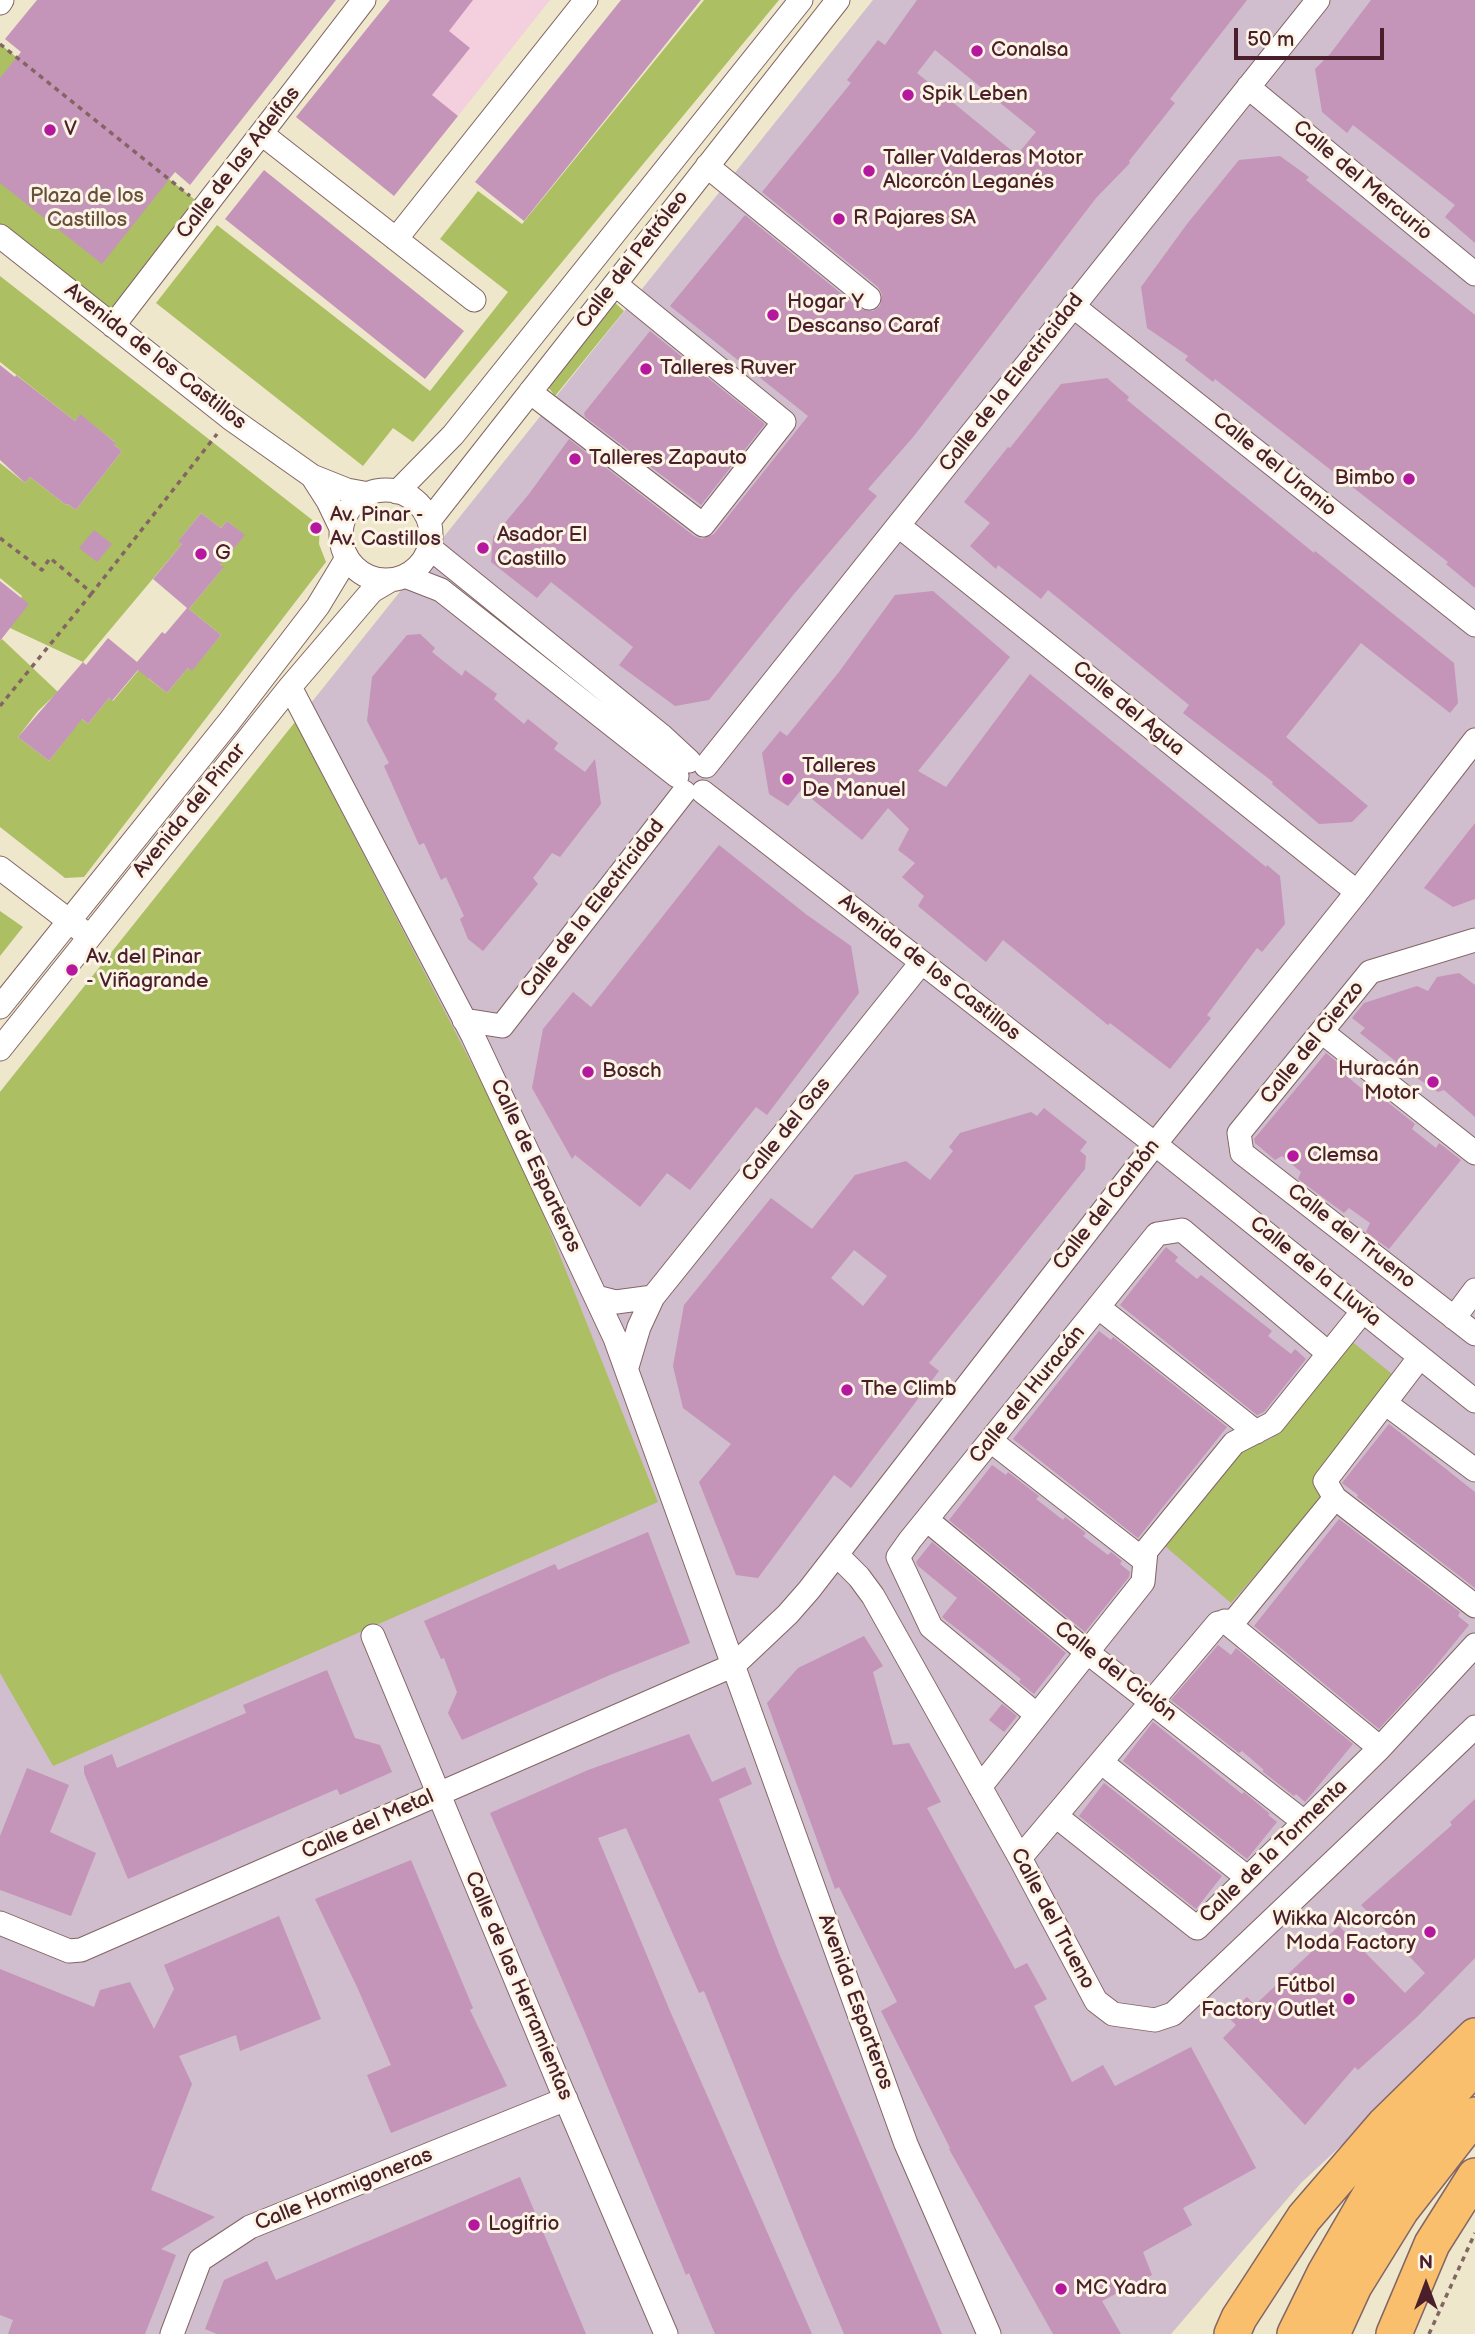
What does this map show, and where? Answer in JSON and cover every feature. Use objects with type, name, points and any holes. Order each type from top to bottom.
[{"type":"highway","points":[[1232,2334],[1239,2318],[1304,2218],[1385,2124],[1475,2036]]},
{"type":"highway","points":[[1295,2334],[1325,2273],[1374,2188],[1444,2100],[1475,2066]]},
{"type":"highway","points":[[1332,2334],[1354,2286],[1401,2210],[1475,2115]]},
{"type":"highway","points":[[1394,2334],[1432,2244],[1475,2176]]},
{"type":"street","name":"Calle de las Adelfas","points":[[113,326],[364,0]]},
{"type":"street","points":[[396,239],[586,0]]},
{"type":"street","name":"Calle del Petróleo","points":[[397,492],[453,435],[801,0]]},
{"type":"street","name":"Calle del Petróleo","points":[[429,521],[838,0]]},
{"type":"street","name":"Calle de la Electricidad","points":[[490,1072],[502,1026],[692,778],[899,526],[1318,0]]},
{"type":"street","name":"Calle del Mercurio","points":[[1248,87],[1475,274]]},
{"type":"street","points":[[262,134],[474,300]]},
{"type":"street","points":[[707,166],[869,298]]},
{"type":"street","name":"Avenida de los Castillos","points":[[0,236],[230,418],[312,476],[347,490],[369,494]]},
{"type":"street","points":[[530,392],[703,525],[784,422],[615,284]]},
{"type":"street","name":"Calle del Uranio","points":[[1073,306],[1475,625]]},
{"type":"street","name":"Avenida de los Castillos","points":[[312,476],[328,500],[341,528]]},
{"type":"street","points":[[397,492],[411,498],[422,508],[429,521],[430,548],[420,565],[397,578],[372,579],[358,571],[347,558],[342,544],[341,528],[347,513],[356,502],[369,494],[397,492]]},
{"type":"street","name":"Calle del Agua","points":[[899,526],[1357,892]]},
{"type":"street","name":"Avenida de los Castillos","points":[[430,548],[662,736],[692,778]]},
{"type":"street","name":"Avenida del Pinar","points":[[0,1007],[318,606],[347,558]]},
{"type":"street","name":"Avenida de los Castillos","points":[[397,578],[440,590],[692,778],[921,963],[1155,1144]]},
{"type":"street","name":"Avenida del Pinar","points":[[0,1049],[290,687],[372,591],[397,578]]},
{"type":"street","name":"Calle de Esparteros","points":[[290,687],[469,1028],[597,1297],[627,1367],[734,1665]]},
{"type":"street","name":"Calle del Carbón","points":[[734,1665],[788,1614],[837,1555],[1155,1144],[1475,740]]},
{"type":"street","points":[[0,867],[89,936]]},
{"type":"street","name":"Calle del Cierzo","points":[[1239,1133],[1370,972],[1475,940]]},
{"type":"street","name":"Calle del Gas","points":[[627,1367],[639,1327],[653,1297],[921,963]]},
{"type":"street","points":[[469,1028],[502,1026]]},
{"type":"street","points":[[1322,1032],[1475,1153]]},
{"type":"street","name":"Calle del Trueno","points":[[1239,1133],[1242,1153],[1475,1334]]},
{"type":"street","name":"Calle de la Lluvia","points":[[1155,1144],[1475,1401]]},
{"type":"street","name":"Calle del Huracán","points":[[1037,1715],[931,1627],[898,1558],[991,1440],[1157,1234],[1182,1230],[1328,1353]]},
{"type":"street","points":[[1454,1318],[1475,1290]]},
{"type":"street","points":[[597,1297],[616,1302],[653,1297]]},
{"type":"street","points":[[1098,1307],[1255,1432]]},
{"type":"street","points":[[980,1787],[1143,1582],[1146,1552],[1234,1443],[1273,1423],[1363,1311]]},
{"type":"street","points":[[1420,1357],[1325,1481],[1335,1498],[1475,1606]]},
{"type":"street","points":[[1385,1403],[1475,1470]]},
{"type":"street","points":[[991,1440],[1145,1562]]},
{"type":"street","points":[[1020,1858],[1218,1623],[1235,1620],[1335,1498]]},
{"type":"street","name":"Calle del Ciclón","points":[[927,1520],[1087,1652],[1304,1822]]},
{"type":"street","name":"Calle del Trueno","points":[[837,1555],[859,1577],[873,1597],[1020,1858],[1096,2001],[1112,2014],[1155,2020],[1173,2014],[1475,1727]]},
{"type":"street","points":[[1225,1621],[1380,1748]]},
{"type":"street","name":"Calle de las Herramientas","points":[[373,1636],[666,2334]]},
{"type":"street","name":"Calle de la Tormenta","points":[[1056,1816],[1197,1928],[1380,1748],[1475,1645]]},
{"type":"street","name":"Calle del Metal","points":[[0,1923],[69,1951],[81,1950],[734,1665]]},
{"type":"street","name":"Avenida Esparteros","points":[[734,1665],[906,2144],[989,2334]]},
{"type":"street","points":[[1101,1762],[1248,1878]]},
{"type":"street","name":"Calle Hormigoneras","points":[[172,2334],[200,2260],[250,2227],[566,2099]]},
{"type":"path","points":[[0,44],[204,207]]},
{"type":"path","points":[[0,706],[230,418]]},
{"type":"path","points":[[0,538],[42,570],[50,558],[92,593]]},
{"type":"path","points":[[1429,2334],[1475,2233]]},
{"type":"shaded area","points":[[390,0],[550,0],[458,116],[360,38]]},
{"type":"shaded area","points":[[873,0],[1475,0],[1475,2021],[1301,2183],[1171,2334],[0,2334],[0,1092]]},
{"type":"green space","points":[[704,0],[779,0],[413,442],[393,428],[363,466],[156,303],[217,225],[430,391],[508,292],[440,239],[478,191],[522,224]]},
{"type":"green space","name":"Plaza de los Castillos","points":[[0,44],[204,207],[113,326],[0,236]]},
{"type":"green space","points":[[0,276],[320,526],[319,544],[326,562],[84,877],[65,878],[0,827],[0,641],[2,639],[58,692],[38,711],[18,737],[49,761],[69,735],[69,709],[88,724],[109,698],[113,701],[142,666],[149,679],[167,693],[188,668],[192,670],[221,635],[189,609],[223,568],[220,565],[244,535],[227,521],[221,528],[201,513],[179,540],[182,544],[83,662],[10,628],[22,596],[0,578],[0,463],[25,483],[30,477],[76,510],[122,451],[114,445],[115,442],[80,415],[75,421],[0,362]]},
{"type":"green space","points":[[612,300],[624,311],[555,396],[545,383]]},
{"type":"green space","points":[[295,722],[523,1163],[658,1502],[53,1766],[0,1673],[0,1092]]},
{"type":"green space","points":[[0,911],[23,927],[0,956]]},
{"type":"green space","points":[[1350,1340],[1392,1374],[1318,1475],[1322,1498],[1231,1603],[1165,1546],[1242,1451],[1272,1438]]},
{"type":"building","points":[[37,0],[336,0],[190,185],[175,172],[102,264],[0,183],[0,78],[21,52],[5,39]]},
{"type":"building","points":[[390,0],[473,0],[449,31],[470,48],[432,95],[458,116],[394,196],[296,117]]},
{"type":"building","points":[[621,0],[701,0],[524,221],[475,182]]},
{"type":"building","points":[[917,0],[1247,0],[1170,99],[1175,103],[1130,163],[1096,198],[914,436],[868,489],[877,496],[709,700],[675,706],[619,665],[633,647],[551,582],[537,598],[491,562],[493,537],[569,439],[694,536],[702,539],[714,534],[789,440],[808,416],[670,306],[745,215],[860,309],[873,311],[880,306],[882,294],[878,287],[762,192],[851,83],[847,80],[878,40],[885,45]],"holes":[[[935,50],[1036,132],[1017,155],[917,73]]]},
{"type":"building","points":[[1371,0],[1475,0],[1475,243],[1445,217],[1455,205],[1353,125],[1347,133],[1322,112],[1315,69],[1330,54]]},
{"type":"building","points":[[1280,156],[1309,177],[1306,180],[1475,315],[1475,588],[1446,564],[1448,562],[1215,379],[1213,382],[1185,360],[1188,356],[1147,328],[1141,287],[1187,224],[1239,160]]},
{"type":"building","points":[[264,170],[464,331],[425,379],[225,219]]},
{"type":"building","points":[[650,331],[765,424],[701,505],[585,417],[584,413]]},
{"type":"building","points":[[0,365],[75,421],[80,414],[122,451],[76,510],[30,477],[25,483],[0,460]]},
{"type":"building","points":[[1107,378],[1129,397],[1127,400],[1454,663],[1458,703],[1450,713],[1361,643],[1286,737],[1368,806],[1352,822],[1319,824],[1272,784],[1273,782],[1183,713],[1189,705],[1048,590],[1041,599],[998,565],[996,569],[970,546],[990,523],[964,502],[1008,447],[1010,448],[1061,384]]},
{"type":"building","points":[[201,513],[221,528],[227,521],[245,535],[220,565],[224,567],[189,609],[221,635],[192,671],[188,668],[167,693],[138,670],[112,701],[109,698],[88,724],[82,719],[49,761],[18,737],[83,662],[86,665],[108,638],[137,662],[187,608],[153,579],[182,544],[178,541]]},
{"type":"building","points":[[94,530],[112,544],[97,562],[79,548]]},
{"type":"building","points":[[0,581],[29,604],[0,641]]},
{"type":"building","points":[[933,591],[1010,657],[918,771],[946,787],[1030,674],[1280,876],[1285,924],[1262,952],[1257,948],[1207,1015],[1211,1018],[1170,1069],[1110,1023],[1108,1025],[1003,940],[986,962],[918,906],[924,896],[902,877],[915,863],[898,850],[909,829],[888,808],[862,840],[801,790],[788,806],[769,794],[762,753],[780,731],[787,736],[839,672],[895,595]]},
{"type":"building","points":[[420,634],[435,648],[432,652],[462,676],[465,670],[497,694],[494,699],[524,724],[528,719],[558,743],[554,749],[585,772],[595,759],[601,804],[560,857],[552,853],[533,878],[538,884],[483,951],[468,939],[460,919],[464,916],[446,877],[441,880],[424,843],[419,845],[384,766],[389,763],[367,721],[372,677],[407,635]]},
{"type":"building","points":[[1475,823],[1475,899],[1453,907],[1424,888]]},
{"type":"building","points":[[719,845],[807,915],[851,946],[859,993],[767,1115],[756,1107],[690,1190],[667,1173],[640,1207],[575,1155],[572,1159],[532,1088],[543,1029],[573,992],[591,1007]]},
{"type":"building","points":[[1459,973],[1475,985],[1475,1117],[1444,1090],[1438,1092],[1414,1076],[1360,1033],[1365,1028],[1352,1018],[1364,1003],[1417,986],[1428,991],[1437,977]]},
{"type":"building","points":[[1326,1053],[1347,1070],[1344,1074],[1367,1093],[1371,1089],[1415,1124],[1412,1129],[1436,1148],[1439,1143],[1461,1160],[1389,1249],[1366,1232],[1370,1223],[1349,1208],[1344,1213],[1298,1179],[1301,1172],[1282,1156],[1275,1160],[1255,1143],[1254,1139]]},
{"type":"building","points":[[1044,1108],[1087,1142],[1080,1151],[1086,1156],[1085,1169],[929,1363],[939,1371],[851,1488],[834,1475],[758,1578],[736,1575],[699,1482],[731,1444],[683,1408],[673,1366],[684,1305],[771,1198],[812,1229],[855,1175],[906,1161],[930,1180],[953,1151],[949,1147],[960,1133],[1031,1112],[1037,1116]],"holes":[[[854,1250],[887,1276],[863,1306],[831,1278]]]},
{"type":"building","points":[[1166,1247],[1178,1257],[1175,1261],[1197,1279],[1201,1275],[1272,1331],[1268,1336],[1291,1354],[1295,1349],[1306,1359],[1264,1412],[1257,1415],[1120,1305]]},
{"type":"building","points":[[1099,1331],[1111,1340],[1113,1337],[1227,1427],[1138,1538],[1013,1439]]},
{"type":"building","points":[[1389,1424],[1475,1492],[1475,1588],[1342,1483]]},
{"type":"building","points":[[992,1465],[1006,1475],[1008,1472],[1039,1496],[1036,1499],[1063,1520],[1065,1517],[1086,1533],[1083,1536],[1108,1555],[1111,1552],[1130,1572],[1129,1577],[1085,1632],[949,1520]]},
{"type":"building","points":[[1339,1519],[1460,1612],[1458,1616],[1469,1625],[1379,1729],[1254,1626]]},
{"type":"building","points":[[648,1532],[690,1643],[462,1740],[448,1713],[457,1692],[444,1658],[441,1659],[424,1621],[555,1564],[558,1570]]},
{"type":"building","points":[[932,1542],[1066,1653],[1034,1694],[1019,1682],[1021,1679],[942,1617],[957,1598],[916,1562]]},
{"type":"building","points":[[864,1636],[883,1666],[873,1672],[893,1745],[909,1743],[941,1802],[927,1808],[1015,1969],[1027,1963],[1047,1999],[1034,2006],[1072,2082],[1103,2065],[1115,2086],[1191,2047],[1256,2168],[1183,2208],[1192,2225],[1143,2252],[1152,2275],[1102,2301],[1121,2334],[1053,2334],[949,2149],[881,2011],[897,2002],[839,1887],[835,1889],[767,1703],[798,1668]]},
{"type":"building","points":[[1218,1645],[1231,1655],[1236,1648],[1353,1744],[1305,1802],[1262,1771],[1264,1770],[1242,1751],[1239,1753],[1171,1700]]},
{"type":"building","points":[[327,1670],[355,1738],[380,1745],[392,1772],[340,1795],[337,1789],[128,1879],[84,1773],[84,1766],[112,1754],[117,1768],[246,1713],[243,1705]]},
{"type":"building","points":[[1002,1704],[1017,1716],[1004,1732],[989,1720]]},
{"type":"building","points":[[1153,1722],[1242,1794],[1244,1792],[1277,1822],[1247,1859],[1123,1761]]},
{"type":"building","points":[[689,1734],[712,1782],[745,1767],[752,1784],[719,1799],[780,1956],[942,2334],[844,2334],[704,1991],[699,1993],[626,1828],[598,1838],[670,2011],[812,2334],[715,2334],[689,2273],[686,2275],[490,1813],[588,1770]]},
{"type":"building","points":[[27,1768],[69,1785],[50,1832],[96,1853],[71,1916],[0,1890],[0,1836]]},
{"type":"building","points":[[1104,1783],[1222,1876],[1196,1909],[1079,1816]]},
{"type":"building","points":[[1475,1799],[1475,1958],[1417,2017],[1358,2070],[1355,2067],[1305,2125],[1223,2038],[1236,2025],[1227,2016],[1247,1997],[1255,2005],[1339,1926],[1405,1993],[1425,1973],[1361,1905],[1452,1825],[1450,1822]]},
{"type":"building","points":[[411,1860],[473,2008],[470,2010],[507,2086],[391,2133],[367,2075],[391,2065],[315,1899]]},
{"type":"building","points":[[279,1916],[321,2019],[240,2051],[236,2035],[179,2056],[192,2084],[151,2190],[215,2217],[161,2249],[176,2255],[145,2334],[8,2334],[13,2320],[0,2315],[0,1969],[94,2007],[100,1990],[130,1982],[154,2029],[174,1989],[164,1965]]},
{"type":"building","name":"Logifrio","points":[[520,2177],[586,2334],[217,2334],[205,2329],[224,2280],[267,2261],[276,2280]]},
{"type":"place","name":"Conalsa","points":[[977,51]]},
{"type":"place","name":"Spik Leben","points":[[908,95]]},
{"type":"place","name":"V","points":[[50,130]]},
{"type":"place","name":"Taller Valderas Motor Alcorcón Leganés","points":[[869,171]]},
{"type":"place","name":"R Pajares SA","points":[[839,219]]},
{"type":"place","name":"Hogar Y Descanso Caraf","points":[[773,315]]},
{"type":"place","name":"Talleres Ruver","points":[[646,369]]},
{"type":"place","name":"Talleres Zapauto","points":[[575,459]]},
{"type":"place","name":"Bimbo","points":[[1409,479]]},
{"type":"place","name":"Av. Pinar - Av. Castillos","points":[[316,528]]},
{"type":"place","name":"Asador El Castillo","points":[[483,548]]},
{"type":"place","name":"G","points":[[201,554]]},
{"type":"place","name":"Talleres De Manuel","points":[[788,779]]},
{"type":"place","name":"Av. del Pinar - Viñagrande","points":[[72,970]]},
{"type":"place","name":"Bosch","points":[[588,1072]]},
{"type":"place","name":"Huracán Motor","points":[[1433,1082]]},
{"type":"place","name":"Clemsa","points":[[1293,1156]]},
{"type":"place","name":"The Climb","points":[[847,1390]]},
{"type":"place","name":"Wikka Alcorcón Moda Factory","points":[[1430,1932]]},
{"type":"place","name":"Fútbol Factory Outlet","points":[[1349,1999]]},
{"type":"place","name":"Logifrio","points":[[474,2225]]},
{"type":"place","name":"MC Yadra","points":[[1061,2289]]}]
